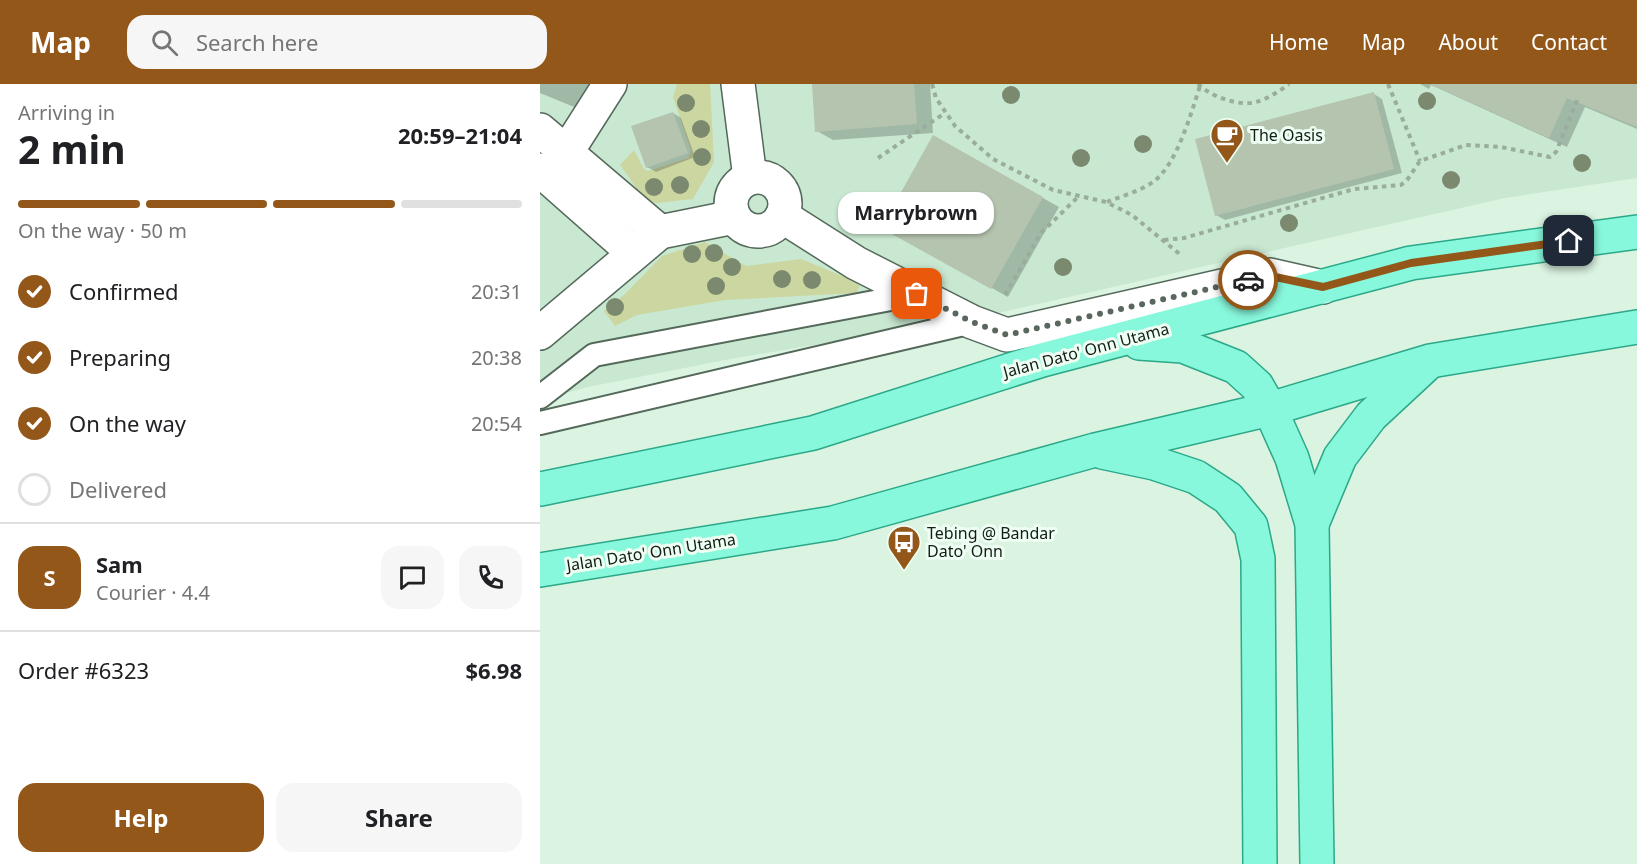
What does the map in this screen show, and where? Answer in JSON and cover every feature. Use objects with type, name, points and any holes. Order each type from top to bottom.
[{"type":"main road","name":"Jalan Dato' Onn Utama","points":[[540,489],[813,433],[1042,360],[1411,263],[1637,232]]},
{"type":"main road","name":"Jalan Dato' Onn Utama","points":[[540,570],[833,523],[1095,450],[1270,409],[1430,361],[1637,327]]},
{"type":"main road","points":[[1114,341],[1183,346],[1216,357],[1236,367],[1257,386],[1292,459],[1312,524],[1317,864]]},
{"type":"main road","points":[[1312,524],[1340,457],[1371,416],[1430,361]]},
{"type":"main road","points":[[1095,450],[1154,463],[1196,477],[1228,498],[1251,526],[1258,559],[1260,864]]},
{"type":"street","points":[[549,171],[610,84]]},
{"type":"street","points":[[738,84],[750,178]]},
{"type":"street","points":[[540,130],[549,171],[634,254]]},
{"type":"street","points":[[549,171],[660,232]]},
{"type":"street","points":[[759,177],[775,183],[784,198],[782,216],[771,228],[754,231],[739,224],[734,217],[731,208],[735,189],[750,178],[759,177]]},
{"type":"street","points":[[782,216],[856,263],[972,322],[1007,335],[1270,276],[1323,287]]},
{"type":"street","points":[[540,333],[660,232],[734,217]]},
{"type":"lane","points":[[540,397],[594,355],[917,294]]},
{"type":"lane","points":[[540,423],[972,322]]},
{"type":"path","points":[[932,84],[936,98],[955,126],[993,159],[1053,190],[1106,202],[1132,215],[1186,260]]},
{"type":"path","points":[[1106,202],[1132,193],[1155,181],[1173,157],[1199,85],[1226,100],[1254,103],[1280,91],[1289,84]]},
{"type":"path","points":[[1388,84],[1420,161]]},
{"type":"path","points":[[1164,240],[1184,238],[1354,189],[1401,185],[1420,161],[1466,145],[1501,147],[1550,157],[1556,152],[1578,98]]},
{"type":"path","points":[[878,158],[945,113]]},
{"type":"path","points":[[1000,305],[1041,233],[1080,196]]},
{"type":"shaded area","points":[[540,84],[1637,84],[1637,178],[1505,198],[994,314],[725,360],[588,387],[540,400]]},
{"type":"green space","points":[[677,84],[710,84],[714,162],[693,199],[657,203],[645,200],[620,165],[634,150],[644,169],[648,171],[688,158],[691,151],[673,97]]},
{"type":"green space","points":[[705,242],[746,266],[801,259],[847,278],[860,286],[856,293],[725,300],[637,315],[615,326],[604,311],[626,293],[662,256]]},
{"type":"building","points":[[812,84],[914,84],[917,124],[815,132]]},
{"type":"building","points":[[1430,84],[1637,84],[1637,127],[1567,98],[1549,138]]},
{"type":"building","points":[[1374,92],[1394,169],[1215,216],[1195,139]]},
{"type":"building","points":[[673,112],[688,153],[646,168],[631,126]]},
{"type":"building","points":[[933,135],[1043,197],[991,289],[881,228]]},
{"type":"way so far","points":[[917,294],[972,322],[1007,335],[1248,280]]},
{"type":"place","name":"The Oasis","points":[[1227,164]]},
{"type":"place","name":"Marrybrown","points":[[917,294]]},
{"type":"place","name":"Tebing @ Bandar Dato' Onn","points":[[904,571]]},
{"type":"route","points":[[1248,280],[1270,276],[1323,287],[1411,263],[1569,241]]}]
